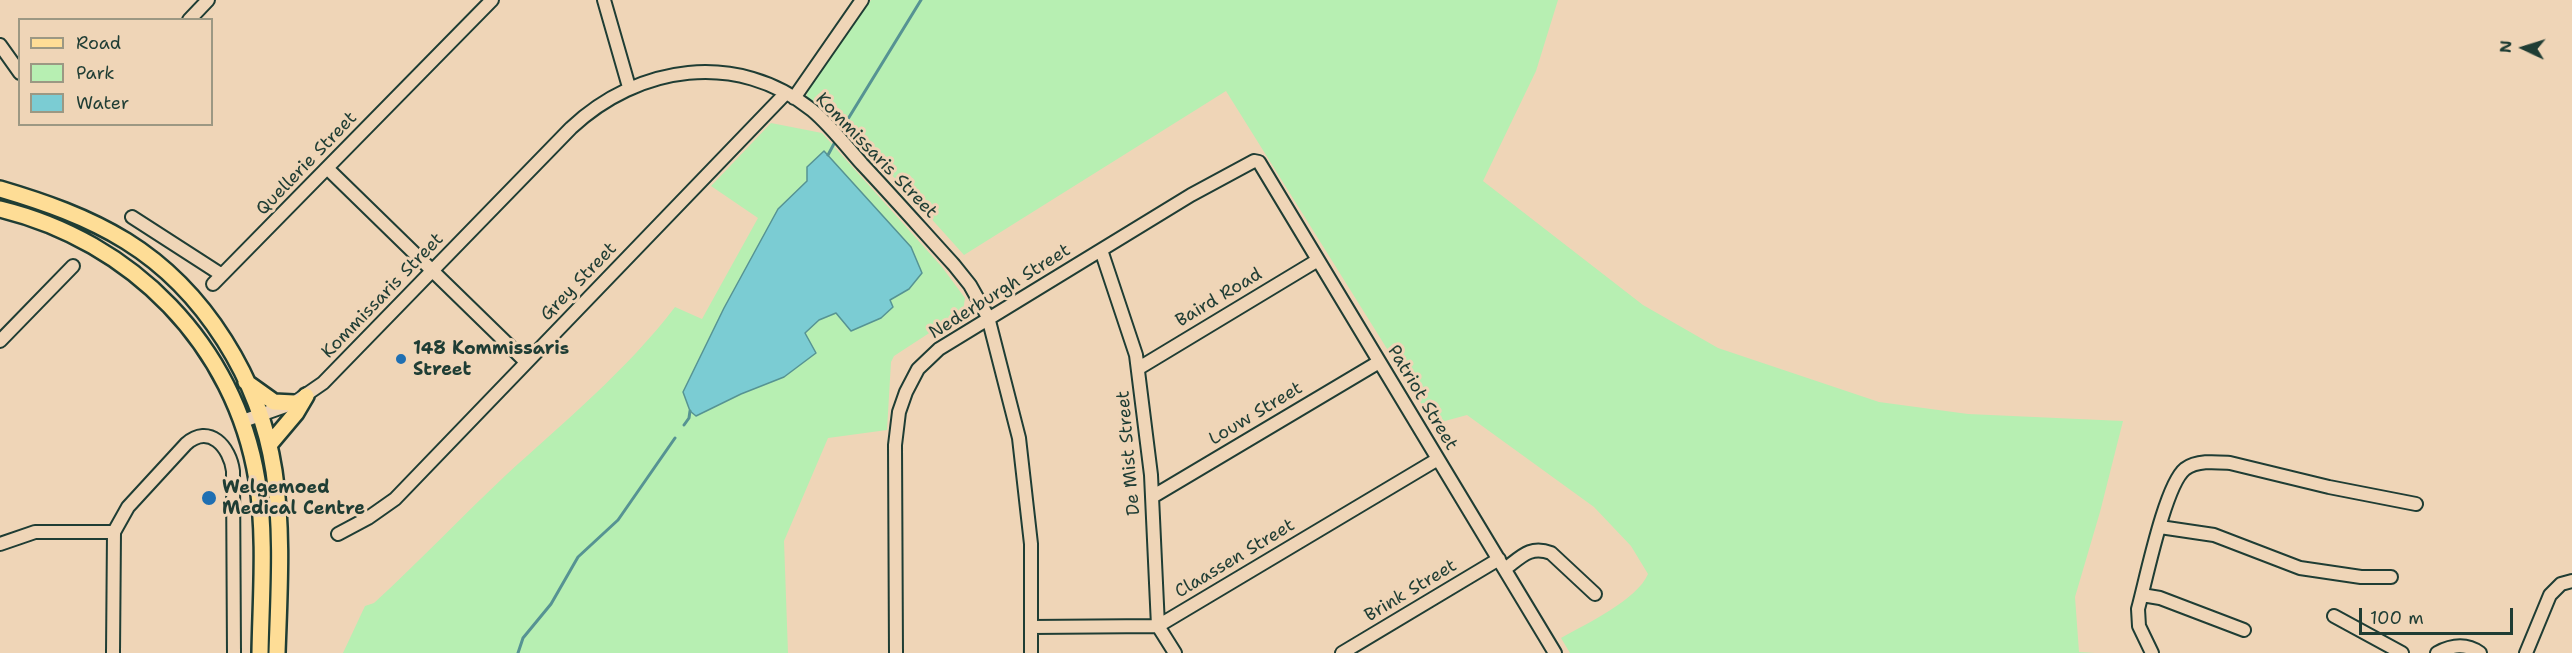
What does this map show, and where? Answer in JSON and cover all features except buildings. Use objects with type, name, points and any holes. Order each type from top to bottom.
[{"type":"main road","points":[[0,189],[38,200],[79,217],[128,242],[157,264],[202,309],[235,358],[260,415],[269,445],[278,523],[277,653]]},
{"type":"main road","points":[[0,209],[20,214],[99,248],[151,286],[181,316],[223,376],[243,421],[257,482],[260,522],[260,653]]},
{"type":"main road","points":[[246,382],[274,402],[300,400],[296,413],[269,445]]},
{"type":"street","points":[[191,18],[208,0]]},
{"type":"street","name":"Quellerie Street","points":[[132,217],[218,280],[492,0]]},
{"type":"street","points":[[604,0],[629,87]]},
{"type":"street","name":"Grey Street","points":[[338,534],[369,518],[395,499],[526,362],[790,96],[862,0]]},
{"type":"street","points":[[0,45],[18,70]]},
{"type":"street","name":"Kommissaris Street","points":[[243,421],[300,400],[323,383],[571,128],[598,105],[629,87],[678,74],[706,71],[765,82],[812,111],[836,135],[954,265],[970,285],[988,317],[1019,438],[1031,544],[1031,653]]},
{"type":"street","name":"Nederburgh Street","points":[[896,653],[895,445],[899,412],[918,369],[928,358],[988,317],[1251,161],[1259,162]]},
{"type":"street","name":"Patriot Street","points":[[1259,162],[1555,653]]},
{"type":"street","points":[[328,169],[526,362]]},
{"type":"street","name":"De Mist Street","points":[[1101,250],[1132,340],[1139,368],[1152,497],[1158,626],[1175,653]]},
{"type":"street","name":"Baird Road","points":[[1139,368],[1318,260]]},
{"type":"street","points":[[0,341],[73,266]]},
{"type":"street","name":"Louw Street","points":[[1152,497],[1379,362]]},
{"type":"street","points":[[113,653],[114,532],[128,507],[186,444],[193,438],[204,436],[212,437],[224,445],[230,456],[233,471],[234,653]]},
{"type":"street","name":"Claassen Street","points":[[1158,626],[1438,459]]},
{"type":"street","points":[[2152,653],[2144,639],[2138,617],[2142,595],[2170,493],[2180,474],[2192,466],[2214,462],[2244,466],[2329,487],[2416,504]]},
{"type":"street","points":[[2160,527],[2214,535],[2300,568],[2361,577],[2391,577]]},
{"type":"street","points":[[0,544],[35,532],[114,532]]},
{"type":"street","name":"Brink Street","points":[[1342,653],[1502,564],[1531,551],[1544,550],[1551,554],[1595,594]]},
{"type":"street","points":[[2526,653],[2550,595],[2560,584],[2572,581]]},
{"type":"street","points":[[2142,595],[2160,598],[2244,630]]},
{"type":"street","points":[[2334,616],[2402,653]]},
{"type":"street","points":[[1031,627],[1158,626]]},
{"type":"street","points":[[2437,653],[2455,646],[2466,646],[2480,653]]},
{"type":"green space","points":[[871,0],[1558,0],[1536,71],[1483,181],[1643,305],[1718,348],[1879,402],[1968,414],[2123,421],[2075,597],[2079,652],[2095,653],[1570,653],[1561,638],[1622,602],[1642,584],[1648,574],[1631,546],[1594,507],[1467,415],[1434,424],[1226,91],[964,255],[863,143],[852,145],[807,97],[808,90],[823,65]]},
{"type":"green space","points":[[771,123],[822,133],[942,267],[965,298],[963,311],[894,356],[891,362],[887,430],[828,438],[784,541],[788,653],[343,653],[365,606],[374,603],[506,475],[616,374],[675,307],[702,319],[758,218],[711,186]]},
{"type":"water","points":[[824,151],[911,247],[922,273],[909,289],[890,300],[893,307],[881,318],[851,331],[836,313],[819,320],[805,333],[816,353],[784,377],[741,394],[696,416],[690,411],[683,392],[724,308],[778,209],[807,181],[807,167]]},
{"type":"waterway","points":[[840,132],[921,0]]},
{"type":"waterway","points":[[828,155],[836,140]]},
{"type":"waterway","points":[[684,425],[689,418],[690,411]]},
{"type":"waterway","points":[[518,653],[523,638],[551,604],[578,557],[618,520],[675,438]]},
{"type":"place","name":"148 Kommissaris Street","points":[[401,359]]},
{"type":"place","name":"Welgemoed Medical Centre","points":[[209,498]]}]
